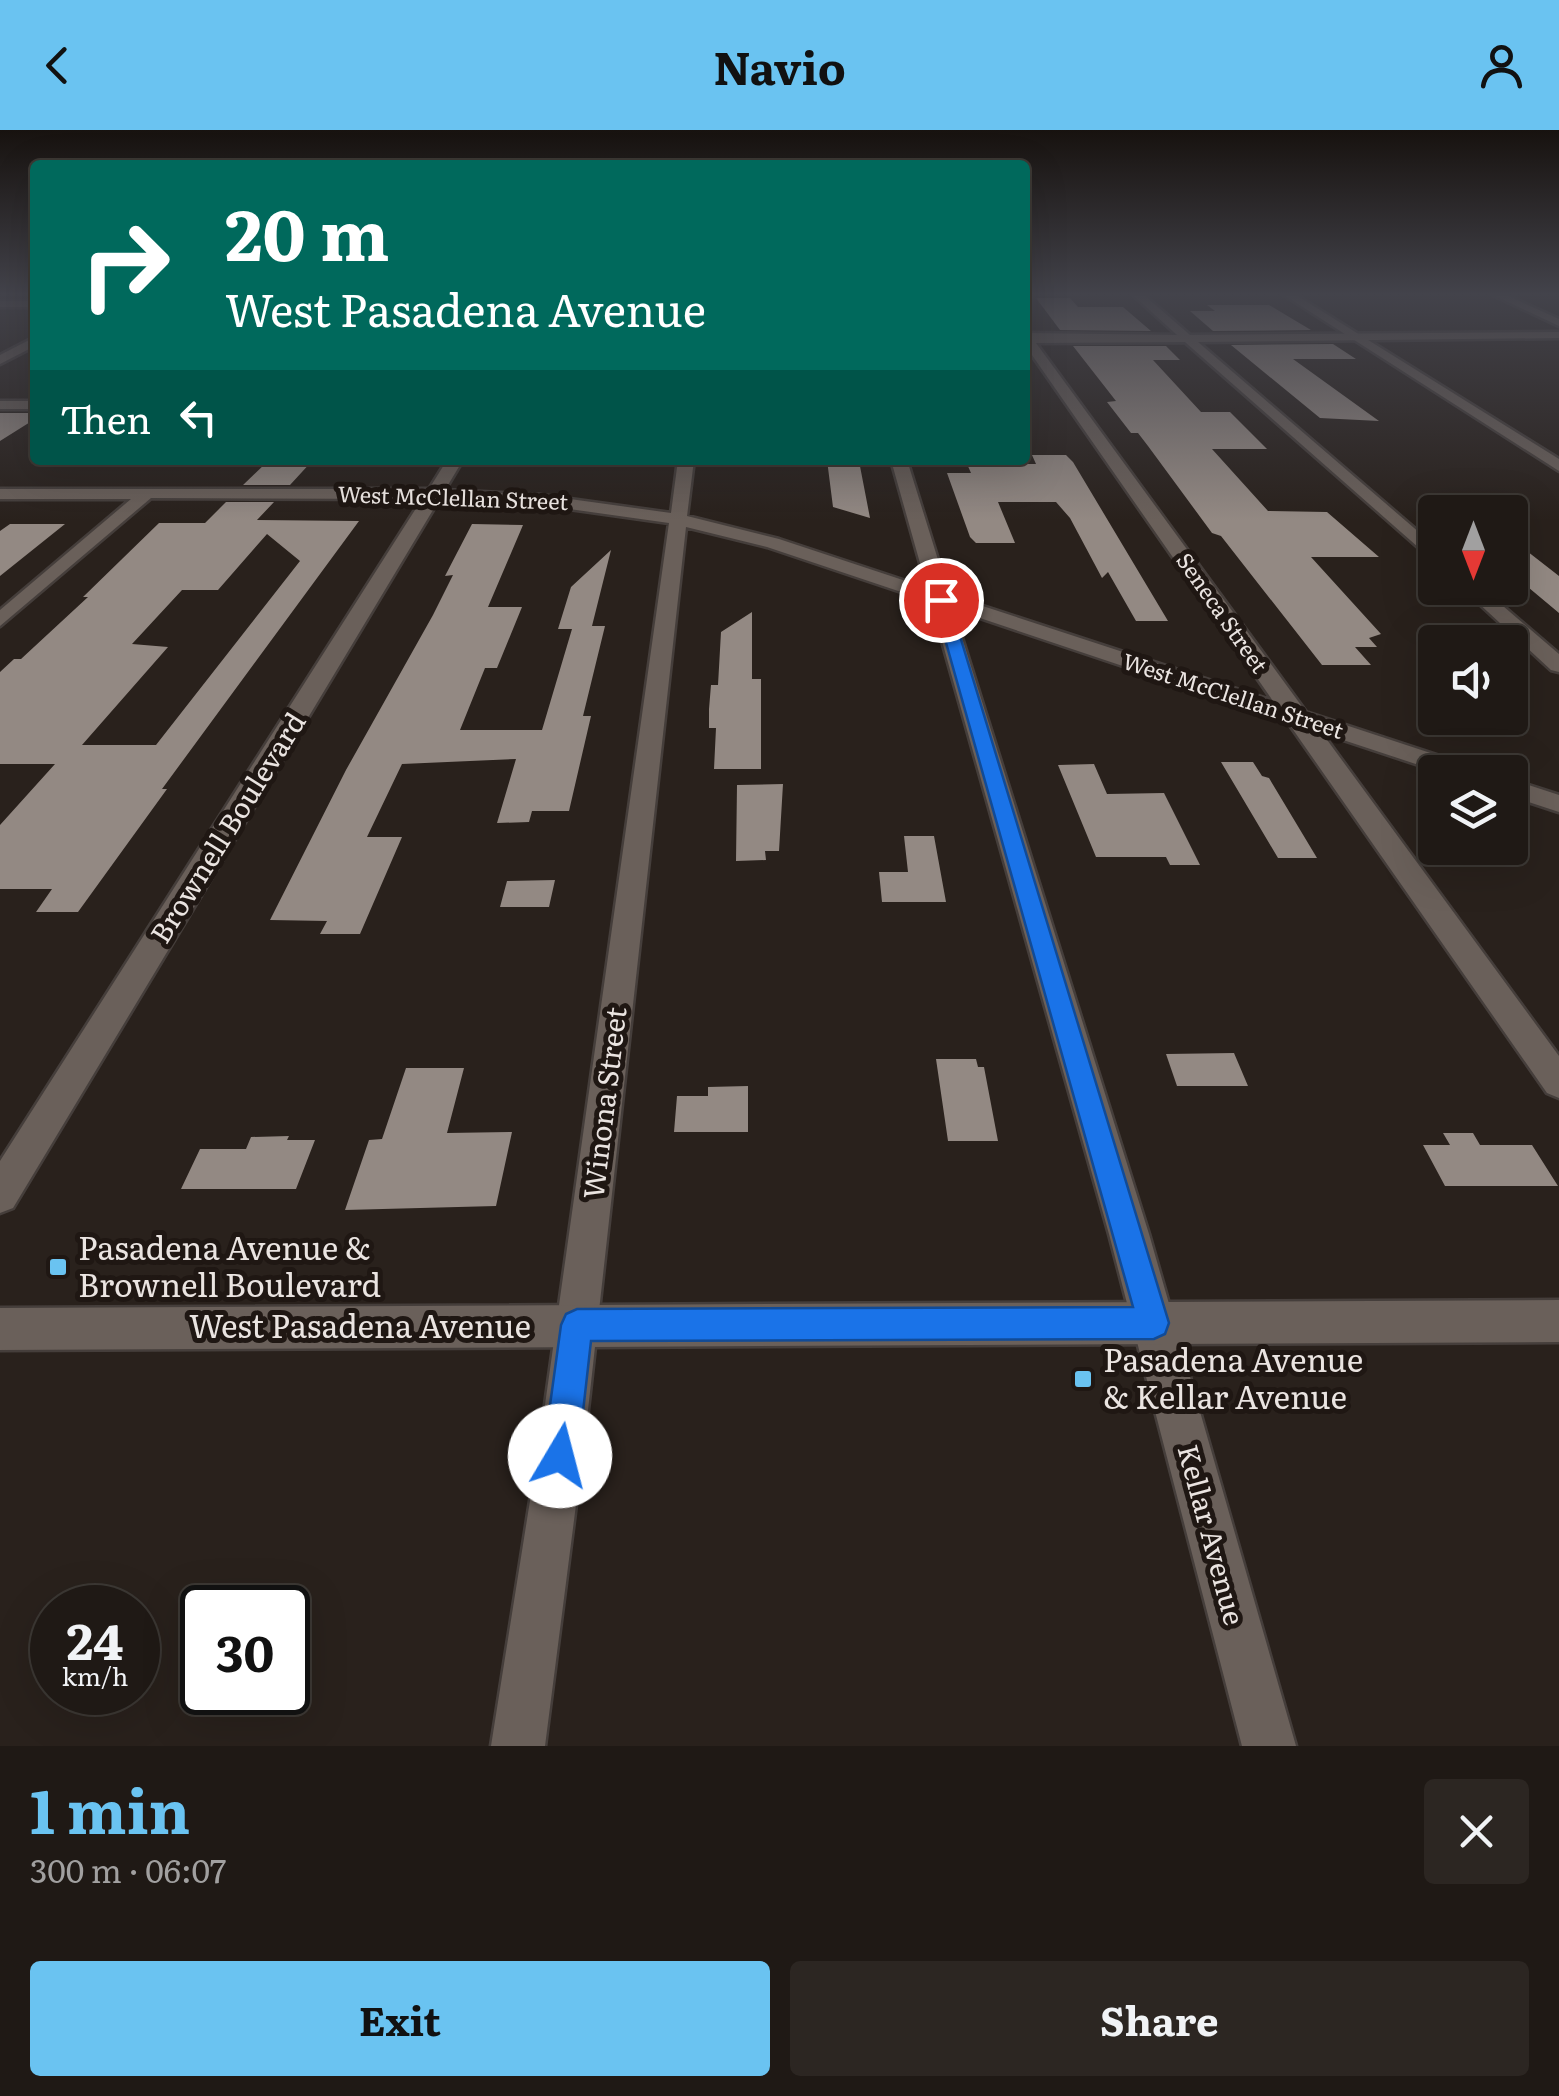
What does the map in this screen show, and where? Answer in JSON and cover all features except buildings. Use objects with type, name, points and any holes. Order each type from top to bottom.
[{"type":"street","name":"Seneca Street","points":[[1048,370],[1559,1083]]},
{"type":"street","points":[[1225,370],[1418,541]]},
{"type":"street","points":[[1408,370],[1559,466]]},
{"type":"street","points":[[0,405],[30,405]]},
{"type":"street","name":"Brownell Boulevard","points":[[0,1195],[452,465]]},
{"type":"street","name":"Winona Street","points":[[518,1746],[577,1325],[685,465]]},
{"type":"street","name":"Kellar Avenue","points":[[901,465],[1154,1323],[1269,1746]]},
{"type":"street","name":"West McClellan Street","points":[[0,494],[435,493],[561,500],[678,518],[762,540],[1418,757]]},
{"type":"street","points":[[0,620],[147,494]]},
{"type":"street","points":[[1490,605],[1559,665]]},
{"type":"street","points":[[1528,794],[1559,804]]},
{"type":"street","name":"West Pasadena Avenue","points":[[0,1330],[1559,1322]]},
{"type":"place","name":"Pasadena Avenue & Brownell Boulevard","points":[[58,1267]]},
{"type":"place","name":"Pasadena Avenue & Kellar Avenue","points":[[1083,1379]]},
{"type":"route","points":[[560,1456],[577,1325],[1154,1323],[941,600]]}]
